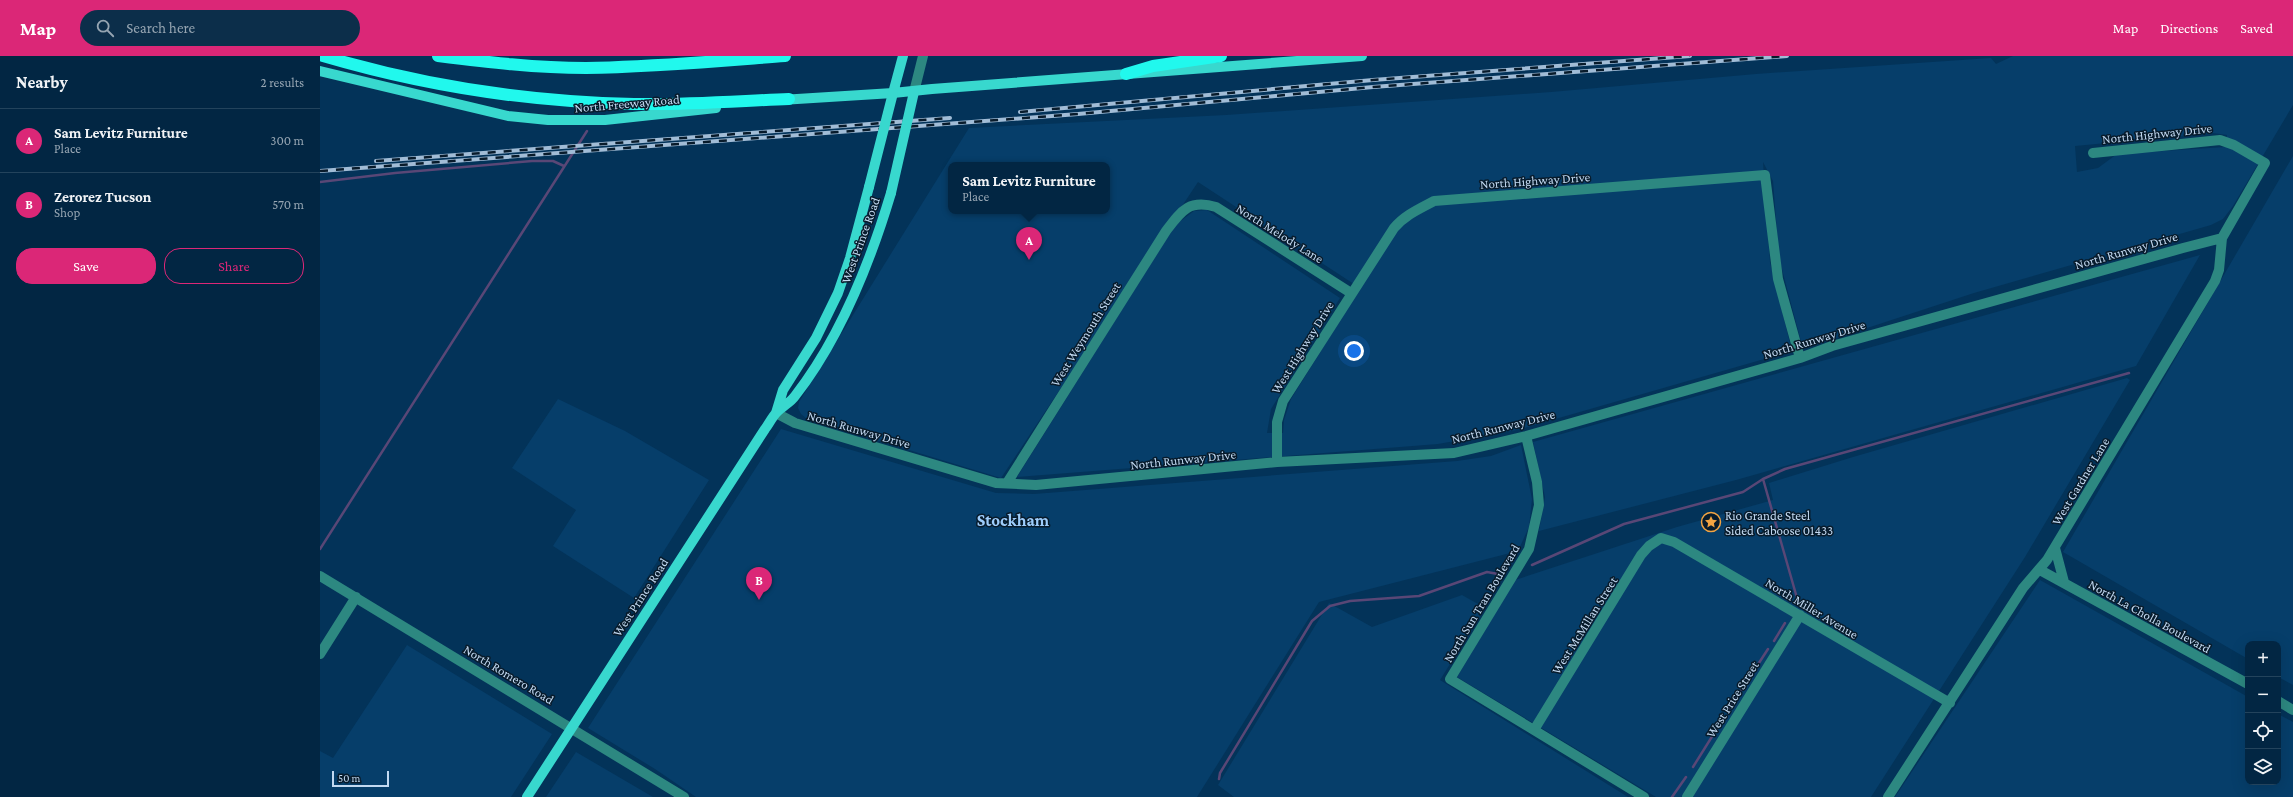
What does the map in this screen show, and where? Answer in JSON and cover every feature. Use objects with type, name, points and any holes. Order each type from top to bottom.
[{"type":"highway","points":[[324,56],[430,83],[544,100],[657,104],[789,99]]},
{"type":"highway","points":[[438,56],[502,64],[585,68],[660,65],[785,56]]},
{"type":"highway","points":[[1126,74],[1152,66],[1221,56]]},
{"type":"main road","name":"West Prince Road","points":[[527,797],[776,413],[783,390],[816,338],[838,293],[850,258],[902,56]]},
{"type":"main road","name":"North Freeway Road","points":[[320,71],[508,116],[548,120],[604,120],[789,99],[914,92],[1362,56]]},
{"type":"main road","name":"West Prince Road","points":[[776,413],[795,397],[840,323],[854,294],[882,224],[891,193],[914,92]]},
{"type":"street","name":"West Prince Road","points":[[914,92],[923,56]]},
{"type":"street","name":"North Highway Drive","points":[[2093,153],[2220,140],[2230,143],[2265,163]]},
{"type":"street","name":"West Gardner Lane","points":[[1888,797],[1950,703],[2022,588],[2040,570],[2055,548],[2215,281],[2219,270],[2222,238],[2265,163]]},
{"type":"street","name":"North Highway Drive","points":[[1351,293],[1400,221],[1434,201],[1765,175],[1778,279],[1800,358]]},
{"type":"street","name":"North Melody Lane","points":[[1192,205],[1204,204],[1216,207],[1351,293]]},
{"type":"street","name":"West Weymouth Street","points":[[1007,483],[1166,232],[1177,217],[1192,205]]},
{"type":"street","name":"North Runway Drive","points":[[776,413],[795,423],[996,483],[1036,485],[1277,462],[1454,453],[1526,436],[1800,358],[1840,344],[2222,238]]},
{"type":"street","name":"West Highway Drive","points":[[1277,462],[1277,422],[1283,400],[1351,293]]},
{"type":"street","name":"North Sun Tran Boulevard","points":[[1526,436],[1537,482],[1539,506],[1529,549],[1450,679],[1644,797]]},
{"type":"street","name":"West McMillan Street","points":[[1534,730],[1641,555],[1649,546],[1661,538]]},
{"type":"street","name":"North Miller Avenue","points":[[1661,538],[1674,542],[1950,703]]},
{"type":"street","points":[[2055,548],[2064,582]]},
{"type":"street","name":"North La Cholla Boulevard","points":[[2040,570],[2245,682]]},
{"type":"street","name":"North Romero Road","points":[[320,576],[684,797]]},
{"type":"street","points":[[320,654],[356,597]]},
{"type":"street","name":"West Price Street","points":[[1687,797],[1800,615]]},
{"type":"street","points":[[2281,703],[2293,710]]},
{"type":"shaded area","points":[[2013,56],[2293,56],[2293,105],[2233,206],[2223,219],[2211,225],[1974,293],[1803,349],[1779,258],[1773,181],[1763,162],[1770,262],[1792,351],[1517,430],[1438,444],[1017,477],[1175,225],[1194,211],[1207,210],[1340,298],[1271,409],[1267,433],[1283,433],[1284,420],[1291,399],[1360,288],[1198,182],[1001,478],[807,419],[801,414],[798,408],[799,402],[969,128],[1226,115],[1551,92],[1756,74],[1991,58],[1996,64]],"holes":[[[2213,133],[2227,135],[2225,147],[2117,154],[2098,168],[2077,172],[2075,146]]]},
{"type":"shaded area","points":[[2293,156],[2293,685],[2281,679],[2281,641],[2245,641],[2245,657],[2063,552]]},
{"type":"shaded area","points":[[2200,255],[2136,366],[1736,480],[1539,531],[1545,497],[1533,442]]},
{"type":"shaded area","points":[[2127,378],[2130,380],[2025,557],[1871,797],[1656,797],[1457,677],[1515,580],[1677,527],[1773,500],[1769,483],[1853,457]]},
{"type":"shaded area","points":[[558,399],[625,431],[709,480],[634,598],[553,546],[576,510],[512,468]]},
{"type":"shaded area","points":[[781,429],[996,493],[1034,494],[1457,461],[1491,456],[1521,445],[1532,499],[1529,527],[1518,551],[1319,602],[1197,797],[696,797],[655,769],[588,728]]},
{"type":"shaded area","points":[[2040,580],[2245,695],[2245,785],[2281,785],[2281,716],[2293,722],[2293,797],[1895,797]]},
{"type":"shaded area","points":[[1462,595],[1485,608],[1440,680],[1628,797],[1234,797],[1218,785],[1329,603],[1372,627]]},
{"type":"shaded area","points":[[407,645],[552,734],[511,797],[320,797],[320,751],[333,758]]},
{"type":"shaded area","points":[[576,752],[653,797],[546,797]]},
{"type":"waterway","points":[[320,549],[587,131]]},
{"type":"waterway","points":[[320,182],[395,173],[532,161],[553,161],[564,166]]},
{"type":"waterway","points":[[1532,565],[1624,524],[1743,492],[1763,479],[1785,469],[2129,373]]},
{"type":"waterway","points":[[1763,479],[1797,598]]},
{"type":"waterway","points":[[1219,779],[1220,773],[1312,621],[1330,606],[1350,601],[1419,596],[1487,572],[1498,574]]},
{"type":"waterway","points":[[1774,641],[1785,623]]},
{"type":"waterway","points":[[1729,709],[1768,649]]},
{"type":"waterway","points":[[1693,767],[1723,719]]},
{"type":"waterway","points":[[1672,797],[1686,777]]},
{"type":"railway","points":[[1020,112],[1373,80],[1690,56]]},
{"type":"railway","points":[[320,171],[1078,114],[1373,87],[1787,56]]},
{"type":"railway","points":[[376,161],[950,118]]},
{"type":"railway","points":[[1705,524],[1717,520]]},
{"type":"place","name":"Sam Levitz Furniture","points":[[1029,260]]},
{"type":"place","name":"Rio Grande Steel Sided Caboose 01433","points":[[1711,522]]},
{"type":"place","name":"Zerorez Tucson","points":[[759,600]]},
{"type":"district","name":"Stockham","points":[[1013,520]]}]
